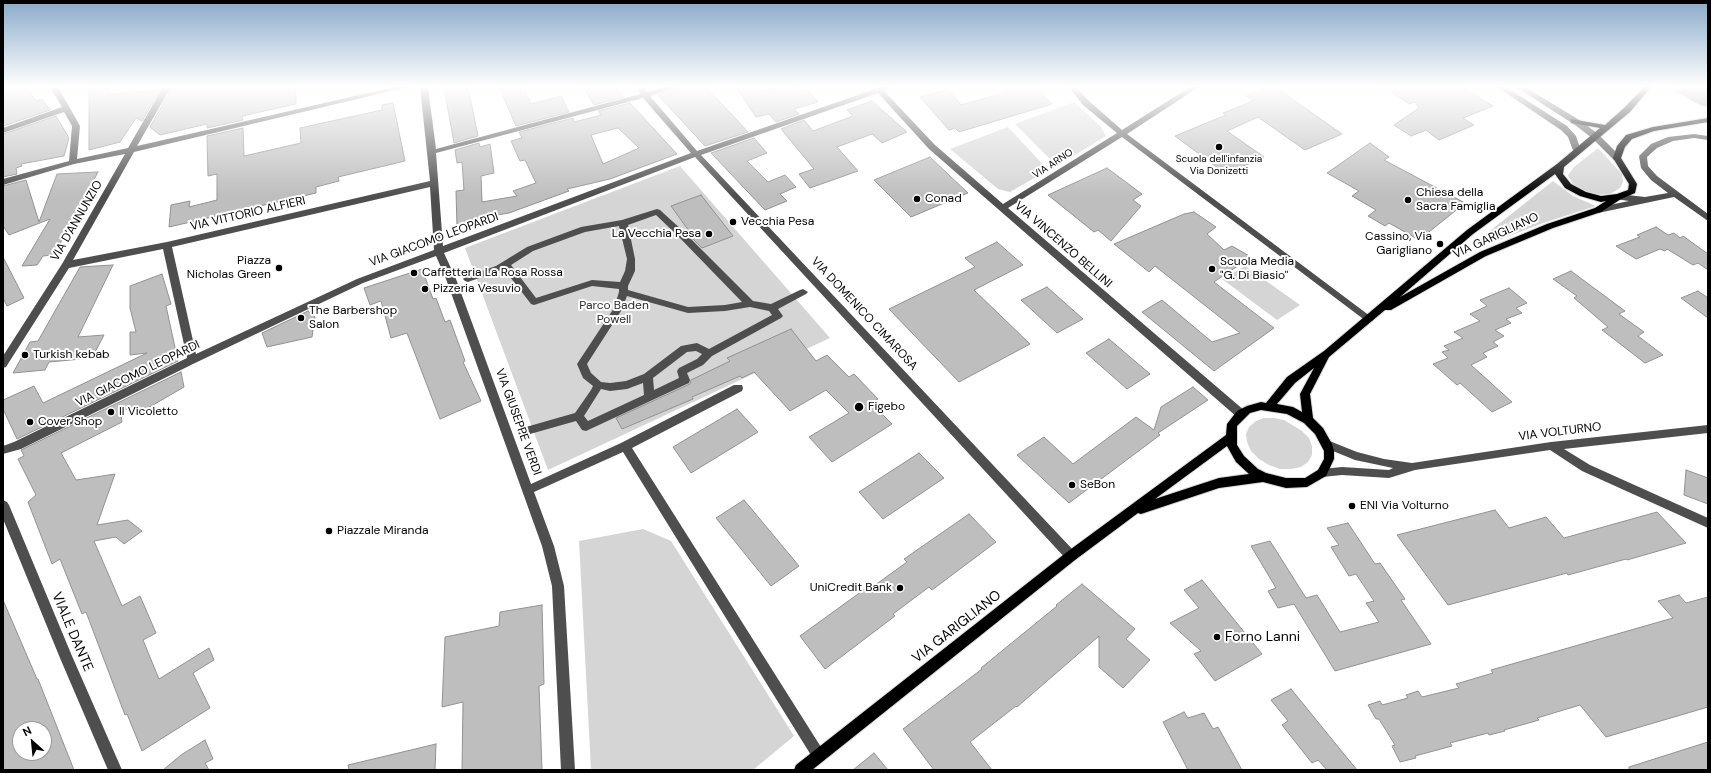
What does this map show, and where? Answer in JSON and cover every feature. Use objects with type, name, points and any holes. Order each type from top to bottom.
[{"type":"main road","points":[[1585,123],[1605,127]]},
{"type":"main road","name":"VIA GARIGLIANO","points":[[1269,406],[1291,380],[1327,354],[1470,232],[1560,166],[1610,123]]},
{"type":"main road","points":[[1617,158],[1620,146],[1630,137],[1653,129],[1689,123]]},
{"type":"main road","name":"VIA GARIGLIANO","points":[[1560,166],[1559,174],[1568,186],[1583,194],[1601,199],[1618,196],[1632,191],[1633,184],[1617,158]]},
{"type":"main road","name":"VIA GARIGLIANO","points":[[1369,319],[1483,254],[1550,226],[1598,210],[1618,196]]},
{"type":"main road","name":"VIA GARIGLIANO","points":[[1308,420],[1305,394],[1327,354]]},
{"type":"main road","points":[[1230,438],[1232,424],[1241,414],[1253,408],[1269,406],[1289,410],[1308,420],[1319,431],[1327,444],[1329,459],[1322,473]]},
{"type":"main road","name":"VIA GARIGLIANO","points":[[802,770],[1071,556],[1230,438],[1235,452],[1240,459],[1250,469],[1263,477],[1274,481],[1296,483],[1307,482],[1316,478],[1322,473]]},
{"type":"main road","name":"VIA GARIGLIANO","points":[[1133,511],[1219,483],[1263,477]]},
{"type":"street","points":[[3,131],[25,123]]},
{"type":"street","points":[[73,162],[76,126],[74,123]]},
{"type":"street","name":"VIA D'ANNUNZIO","points":[[3,364],[66,265],[146,123]]},
{"type":"street","points":[[3,182],[73,162],[248,123]]},
{"type":"street","name":"VIA GIUSEPPE VERDI","points":[[428,123],[439,252],[451,279],[548,546],[558,586],[568,770]]},
{"type":"street","points":[[432,152],[532,123]]},
{"type":"street","name":"VIA DOMENICO CIMAROSA","points":[[670,123],[696,154],[1071,556]]},
{"type":"street","name":"VIA GIACOMO LEOPARDI","points":[[3,450],[17,446],[192,360],[360,281],[779,123]]},
{"type":"street","name":"VIA VINCENZO BELLINI","points":[[910,123],[932,147],[1241,414]]},
{"type":"street","points":[[1109,123],[1369,319]]},
{"type":"street","name":"VIA ARNO","points":[[1003,208],[1137,123]]},
{"type":"street","points":[[1556,123],[1572,136],[1576,151]]},
{"type":"street","points":[[1577,123],[1595,136],[1617,158]]},
{"type":"street","points":[[1708,138],[1694,136],[1671,139],[1654,146],[1643,156],[1644,166],[1654,178],[1708,218]]},
{"type":"street","name":"VIA VITTORIO ALFIERI","points":[[66,265],[167,245],[434,183]]},
{"type":"street","points":[[1598,210],[1674,194]]},
{"type":"street","points":[[1618,196],[1645,200]]},
{"type":"street","points":[[468,279],[499,268],[530,249],[584,229],[624,223],[657,212],[680,233],[750,304]]},
{"type":"street","points":[[624,223],[631,258],[630,271],[623,289],[618,310],[582,364],[587,375],[598,385],[610,387],[627,385],[648,376],[684,349],[697,347],[709,353]]},
{"type":"street","points":[[167,245],[192,360]]},
{"type":"street","points":[[505,264],[534,302],[592,283],[623,289],[688,310],[725,308],[750,304],[772,308],[803,292]]},
{"type":"street","points":[[578,416],[586,427],[685,380],[682,371],[700,362],[709,353],[778,316],[772,308]]},
{"type":"street","points":[[648,376],[649,396]]},
{"type":"street","points":[[523,432],[578,416],[595,392],[598,385]]},
{"type":"street","points":[[528,490],[625,446],[738,388]]},
{"type":"street","name":"VIA VOLTURNO","points":[[1322,473],[1342,471],[1388,474],[1415,466],[1551,446],[1708,429]]},
{"type":"street","name":"VIA VOLTURNO","points":[[1327,444],[1355,456],[1384,463],[1415,466]]},
{"type":"street","points":[[625,446],[819,755]]},
{"type":"street","points":[[1551,446],[1586,468],[1708,523]]},
{"type":"street","name":"VIALE DANTE","points":[[3,505],[66,658],[115,770]]},
{"type":"green space","points":[[1097,123],[1106,136],[1057,166],[1015,124]]},
{"type":"green space","points":[[1008,127],[1048,170],[1010,192],[998,189],[950,149]]},
{"type":"green space","points":[[1598,148],[1622,174],[1623,182],[1620,188],[1610,194],[1596,195],[1578,188],[1572,183],[1568,175],[1574,167]]},
{"type":"green space","name":"Parco Baden Powell","points":[[680,166],[830,338],[548,470],[465,248]]},
{"type":"green space","points":[[1553,181],[1573,196],[1596,206],[1543,223],[1499,240],[1493,241],[1486,237],[1486,234]]},
{"type":"green space","points":[[1245,266],[1300,305],[1277,320],[1222,279]]},
{"type":"green space","points":[[1264,418],[1284,420],[1302,431],[1309,438],[1312,446],[1312,455],[1308,462],[1301,467],[1280,469],[1259,459],[1251,451],[1247,442],[1246,434],[1249,427],[1256,421]]},
{"type":"green space","points":[[643,529],[671,541],[794,736],[753,770],[591,770],[579,541]]},
{"type":"building","points":[[3,123],[12,123],[3,126]]},
{"type":"building","points":[[35,123],[60,123],[69,138],[64,156],[21,164],[22,166],[16,168],[17,174],[3,177],[3,134]]},
{"type":"building","points":[[89,123],[133,123],[120,142],[89,150]]},
{"type":"building","points":[[152,123],[229,123],[207,128],[207,124],[160,135],[150,127]]},
{"type":"building","points":[[322,123],[397,123],[405,161],[338,177],[339,181],[316,187],[316,193],[169,227],[171,205],[190,201],[189,207],[217,200],[217,174],[208,176],[207,136],[243,128],[244,156],[301,143],[300,128]]},
{"type":"building","points":[[450,123],[475,123],[478,136],[454,143]]},
{"type":"building","points":[[515,123],[527,123],[516,126]]},
{"type":"building","points":[[553,123],[648,123],[677,154],[610,179],[567,189],[569,191],[509,213],[474,219],[474,224],[457,227],[456,191],[464,190],[462,162],[457,163],[455,150],[479,143],[480,147],[490,144],[494,173],[481,176],[482,202],[517,196],[513,191],[536,183],[525,160],[520,161],[511,141],[522,138],[519,132]],"holes":[[[618,128],[639,148],[603,164],[591,135]]]},
{"type":"building","points":[[684,123],[740,123],[748,132],[705,146]]},
{"type":"building","points":[[796,123],[807,123],[813,131],[834,123],[897,123],[907,132],[882,143],[872,134],[837,147],[858,171],[810,188],[799,174],[814,169],[781,129]]},
{"type":"building","points":[[943,123],[989,123],[959,132],[955,128],[949,130]]},
{"type":"building","name":"Scuola dell'infanzia Via Donizetti","points":[[1206,123],[1245,123],[1227,131],[1264,157],[1226,174],[1175,136]]},
{"type":"building","name":"Scuola dell'infanzia Via Donizetti","points":[[1267,123],[1326,123],[1342,134],[1305,150]]},
{"type":"building","points":[[1397,123],[1471,123],[1474,125],[1439,140],[1426,130],[1411,136],[1394,125]]},
{"type":"building","points":[[754,138],[767,153],[747,161],[768,182],[785,175],[796,187],[780,194],[787,201],[765,210],[711,153]]},
{"type":"building","name":"Chiesa della Sacra Famiglia","points":[[1370,143],[1389,157],[1384,160],[1465,203],[1419,240],[1389,223],[1385,226],[1368,216],[1376,210],[1352,196],[1359,191],[1327,173]]},
{"type":"building","points":[[930,157],[968,193],[911,217],[874,180]]},
{"type":"building","points":[[1107,168],[1142,194],[1133,200],[1141,206],[1111,241],[1098,230],[1094,232],[1048,195]]},
{"type":"building","points":[[98,172],[54,255],[43,256],[37,265],[22,266],[50,219],[9,235],[3,226],[3,186],[26,180],[39,222],[57,174]]},
{"type":"building","points":[[701,195],[733,236],[702,248],[686,232],[689,231],[671,206]]},
{"type":"building","name":"Scuola Media \"G. Di Biasio\"","points":[[1194,212],[1216,227],[1207,234],[1224,250],[1232,246],[1251,257],[1214,282],[1274,328],[1214,371],[1142,312],[1162,300],[1212,342],[1240,333],[1155,266],[1149,272],[1114,244],[1184,214]]},
{"type":"building","points":[[1656,227],[1668,235],[1674,233],[1680,238],[1683,236],[1708,254],[1708,270],[1698,263],[1693,265],[1667,249],[1665,251],[1660,249],[1636,259],[1616,246],[1640,237],[1637,235]]},
{"type":"building","points":[[997,242],[1023,265],[974,290],[1030,344],[959,382],[889,309],[975,267],[965,258]]},
{"type":"building","points":[[3,257],[24,298],[7,306],[3,298]]},
{"type":"building","points":[[113,265],[78,337],[104,335],[92,358],[49,362],[45,370],[13,373],[30,342],[38,341],[80,267]]},
{"type":"building","points":[[422,269],[433,299],[436,298],[445,322],[450,320],[465,361],[463,362],[481,401],[440,419],[407,333],[391,338],[381,301],[370,305],[364,288]]},
{"type":"building","points":[[1571,271],[1625,311],[1619,314],[1644,332],[1638,336],[1663,355],[1645,363],[1602,330],[1608,327],[1574,298],[1577,296],[1553,279]]},
{"type":"building","points":[[162,274],[171,304],[166,306],[178,361],[17,439],[3,409],[3,400],[34,386],[43,403],[147,353],[130,355],[130,332],[136,332],[130,308],[130,286]]},
{"type":"building","points":[[1047,287],[1083,319],[1057,333],[1021,300]]},
{"type":"building","points":[[1509,288],[1527,303],[1516,308],[1522,313],[1506,319],[1511,323],[1495,330],[1504,336],[1493,342],[1498,346],[1483,353],[1487,357],[1471,365],[1512,402],[1492,412],[1460,383],[1457,385],[1433,364],[1448,358],[1442,352],[1449,350],[1444,346],[1463,338],[1454,332],[1480,321],[1470,314],[1487,306],[1480,300]]},
{"type":"building","points":[[1698,291],[1708,298],[1708,318],[1681,298]]},
{"type":"building","points":[[308,311],[315,317],[312,337],[267,347],[262,333]]},
{"type":"building","points":[[791,329],[816,361],[827,355],[849,377],[854,374],[878,399],[871,403],[892,424],[832,462],[809,437],[849,413],[826,390],[790,411],[754,372],[742,378],[740,376],[692,397],[693,399],[622,429],[616,418],[690,384],[691,380],[730,361],[727,358]]},
{"type":"building","points":[[1109,339],[1150,374],[1127,389],[1086,353]]},
{"type":"building","points":[[181,372],[184,387],[141,412],[120,408],[122,422],[61,453],[76,480],[115,474],[97,525],[128,520],[142,531],[124,544],[116,537],[94,541],[122,606],[140,596],[156,633],[143,640],[159,679],[209,648],[214,660],[193,673],[210,708],[142,751],[127,714],[125,715],[86,612],[82,614],[60,559],[52,564],[28,502],[36,495],[18,459],[24,456],[21,450]]},
{"type":"building","points":[[1193,387],[1208,400],[1158,433],[1160,435],[1069,503],[1017,455],[1044,437],[1073,464],[1136,417],[1154,430],[1161,407]]},
{"type":"building","points":[[737,409],[758,432],[691,473],[673,447]]},
{"type":"building","points":[[919,453],[944,478],[883,519],[859,492]]},
{"type":"building","points":[[1686,470],[1708,478],[1708,504],[1684,495]]},
{"type":"building","points":[[744,500],[799,566],[771,586],[716,518]]},
{"type":"building","points":[[1495,510],[1509,528],[1546,517],[1564,538],[1657,512],[1686,543],[1627,560],[1626,559],[1568,575],[1567,573],[1448,605],[1397,535]]},
{"type":"building","points":[[969,514],[996,542],[932,590],[929,587],[893,614],[895,616],[825,669],[800,636],[869,586],[871,588],[907,562],[904,559]]},
{"type":"building","points":[[1348,523],[1375,564],[1380,563],[1405,599],[1401,600],[1431,644],[1335,671],[1294,604],[1278,608],[1268,591],[1276,588],[1251,546],[1270,541],[1306,598],[1317,595],[1340,632],[1379,622],[1366,603],[1374,601],[1356,574],[1349,576],[1331,547],[1339,545],[1327,528]]},
{"type":"building","name":"Forno Lanni","points":[[1202,580],[1262,654],[1215,681],[1194,654],[1201,651],[1170,623],[1199,608],[1184,590]]},
{"type":"building","points":[[1082,584],[1135,629],[1126,639],[1150,660],[1123,688],[1099,667],[1099,636],[1017,707],[1016,706],[970,742],[992,770],[934,770],[903,729],[982,669],[981,668]]},
{"type":"building","points":[[1679,595],[1686,603],[1708,597],[1708,707],[1606,737],[1580,705],[1537,718],[1539,720],[1504,730],[1505,731],[1489,735],[1488,733],[1450,743],[1452,746],[1415,756],[1416,758],[1400,762],[1392,746],[1395,745],[1379,719],[1376,719],[1368,705],[1380,701],[1382,705],[1408,698],[1406,695],[1418,691],[1422,697],[1459,688],[1456,684],[1493,673],[1491,670],[1673,618],[1658,601]]},
{"type":"building","points":[[3,600],[38,679],[74,770],[3,770]]},
{"type":"building","points":[[542,605],[544,684],[539,686],[542,770],[462,770],[463,702],[442,707],[445,637],[499,626],[500,612]]},
{"type":"building","points":[[1291,689],[1357,770],[1327,770],[1318,760],[1312,763],[1282,725],[1288,721],[1271,700]]},
{"type":"building","points":[[1184,712],[1188,718],[1204,713],[1213,729],[1218,727],[1242,770],[1188,770],[1163,722]]},
{"type":"building","points":[[205,740],[213,759],[205,763],[209,770],[163,770],[181,755]]},
{"type":"building","points":[[1708,742],[1708,770],[1629,770],[1629,767]]},
{"type":"building","points":[[436,744],[435,770],[349,770],[348,765]]},
{"type":"building","points":[[874,753],[888,770],[853,770]]},
{"type":"place","name":"Scuola dell'infanzia Via Donizetti","points":[[1219,147]]},
{"type":"place","name":"Conad","points":[[917,199]]},
{"type":"place","name":"Chiesa della Sacra Famiglia","points":[[1408,200]]},
{"type":"place","name":"Vecchia Pesa","points":[[733,222]]},
{"type":"place","name":"La Vecchia Pesa","points":[[709,234]]},
{"type":"place","name":"Cassino, Via Garigliano","points":[[1440,244]]},
{"type":"place","name":"Piazza Nicholas Green","points":[[279,268]]},
{"type":"place","name":"Scuola Media \"G. Di Biasio\"","points":[[1212,269]]},
{"type":"place","name":"Caffetteria La Rosa Rossa","points":[[414,273]]},
{"type":"place","name":"Pizzeria Vesuvio","points":[[425,289]]},
{"type":"place","name":"The Barbershop Salon","points":[[301,318]]},
{"type":"place","name":"Turkish kebab","points":[[25,355]]},
{"type":"place","name":"Figebo","points":[[859,407]]},
{"type":"place","name":"Il Vicoletto","points":[[111,412]]},
{"type":"place","name":"Cover Shop","points":[[30,422]]},
{"type":"place","name":"SeBon","points":[[1072,485]]},
{"type":"place","name":"ENI Via Volturno","points":[[1352,506]]},
{"type":"place","name":"Piazzale Miranda","points":[[329,531]]},
{"type":"place","name":"UniCredit Bank","points":[[900,588]]},
{"type":"place","name":"Forno Lanni","points":[[1217,637]]}]
